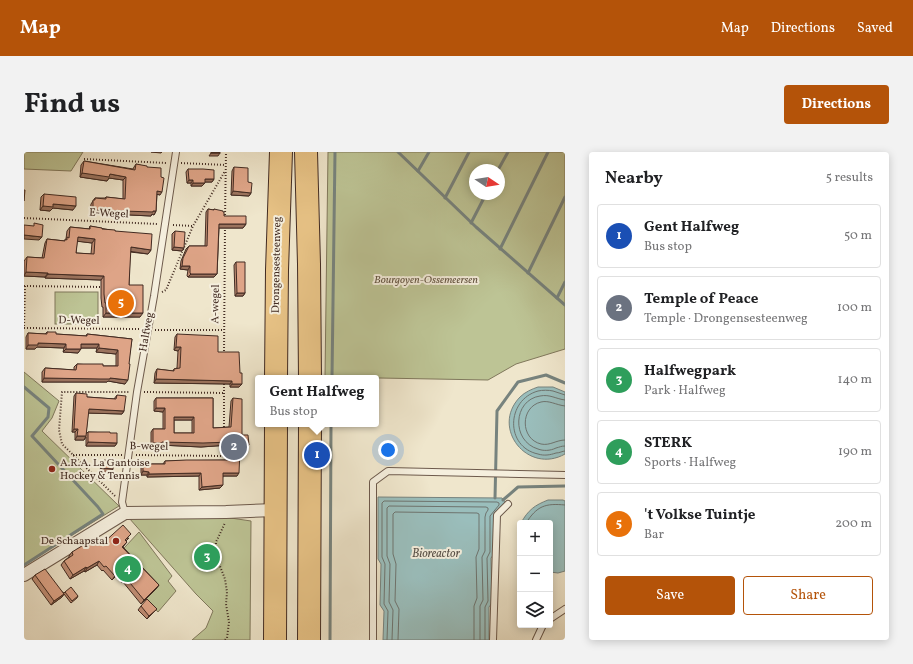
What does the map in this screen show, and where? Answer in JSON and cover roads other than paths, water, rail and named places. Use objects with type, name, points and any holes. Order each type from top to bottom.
[{"type":"highway","name":"Drongensesteenweg","points":[[276,375],[277,270],[281,152]]},
{"type":"highway","points":[[306,152],[310,375]]},
{"type":"highway","points":[[274,640],[276,427]]},
{"type":"highway","points":[[309,640],[310,427]]},
{"type":"street","points":[[24,575],[123,507],[226,512],[275,510]]},
{"type":"lane","name":"Halfweg","points":[[123,507],[128,455],[137,392],[154,296],[176,152]]},
{"type":"lane","points":[[373,640],[373,482],[388,471],[565,475]]},
{"type":"lane","points":[[493,640],[497,515],[508,504]]},
{"type":"lane","points":[[553,617],[565,609]]},
{"type":"lane","points":[[536,640],[542,628]]},
{"type":"water","points":[[538,387],[553,387],[565,392],[565,454],[551,459],[538,458],[527,453],[517,445],[511,434],[509,422],[512,409],[522,395]]},
{"type":"water","name":"Bioreactor","points":[[378,497],[502,498],[506,503],[494,517],[494,554],[491,558],[492,603],[489,607],[489,640],[383,640],[384,611],[380,605],[381,564],[378,559]]},
{"type":"water","points":[[548,500],[565,501],[565,571],[553,572],[553,520],[523,520],[532,508]]},
{"type":"waterway","points":[[332,375],[335,152]]},
{"type":"waterway","points":[[398,152],[476,227],[565,305]]},
{"type":"waterway","points":[[418,171],[429,152]]},
{"type":"waterway","points":[[445,198],[469,152]]},
{"type":"waterway","points":[[501,164],[508,152]]},
{"type":"waterway","points":[[500,249],[548,152]]},
{"type":"waterway","points":[[528,273],[565,197]]},
{"type":"waterway","points":[[471,223],[483,200]]},
{"type":"waterway","points":[[557,298],[565,282]]},
{"type":"waterway","points":[[495,498],[497,411],[518,382],[546,375],[565,383]]},
{"type":"waterway","points":[[24,387],[49,408],[48,417],[32,436],[103,514],[24,565]]},
{"type":"waterway","points":[[330,640],[331,427]]},
{"type":"waterway","points":[[503,500],[518,487],[565,486]]},
{"type":"place","name":"'t Volkse Tuintje","points":[[121,303]]},
{"type":"place","name":"Temple of Peace","points":[[234,447]]},
{"type":"place","name":"Gent Halfweg","points":[[317,455]]},
{"type":"place","name":"A.R.A. La Gantoise Hockey & Tennis","points":[[52,469]]},
{"type":"place","name":"De Schaapstal","points":[[116,541]]},
{"type":"place","name":"Halfwegpark","points":[[207,557]]},
{"type":"place","name":"STERK","points":[[128,569]]},
{"type":"park label","name":"Bourgoyen-Ossemeersen","points":[[426,280]]}]
